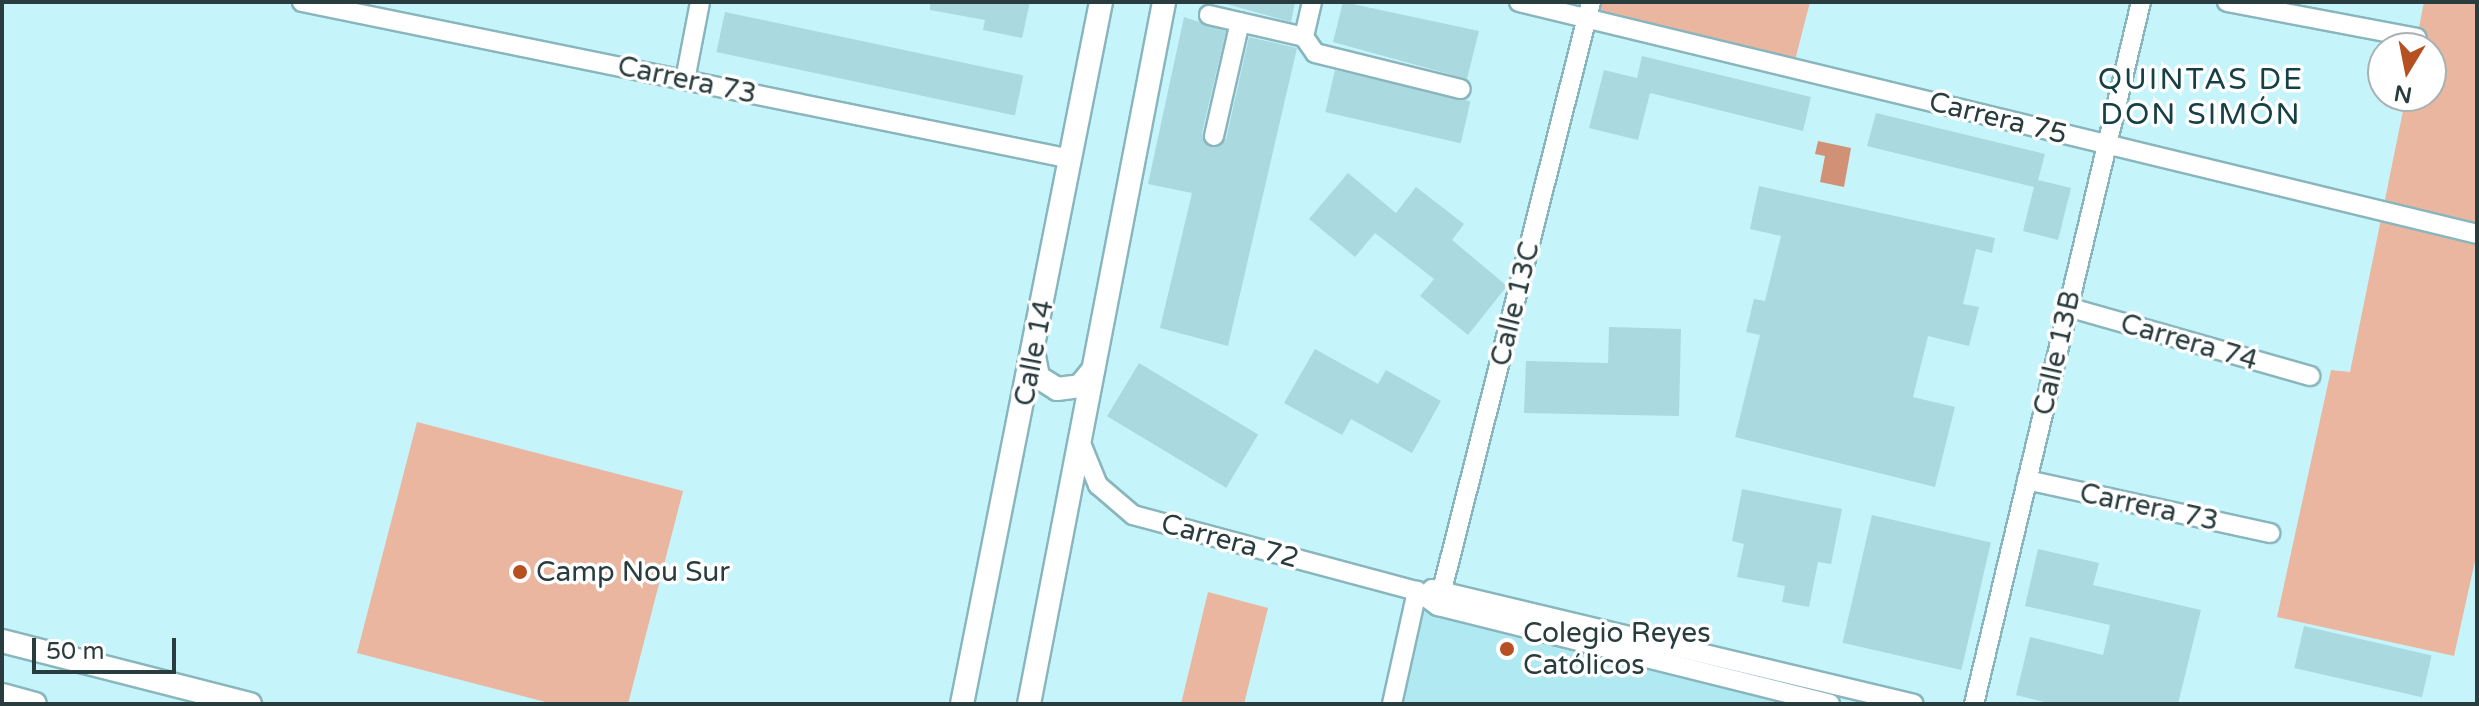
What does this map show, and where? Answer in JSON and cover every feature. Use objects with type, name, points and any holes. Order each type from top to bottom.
[{"type":"street","name":"Carrera 73","points":[[302,2],[334,5],[1071,159]]},
{"type":"street","points":[[685,80],[700,2]]},
{"type":"street","name":"Calle 14","points":[[962,704],[1034,354],[1101,2]]},
{"type":"street","points":[[1029,704],[1164,2]]},
{"type":"street","points":[[1304,37],[1312,2]]},
{"type":"street","name":"Carrera 75","points":[[1519,2],[1589,10],[2107,145],[2477,234]]},
{"type":"street","name":"Calle 13B","points":[[1974,704],[2141,2]]},
{"type":"street","points":[[2227,2],[2385,32]]},
{"type":"street","name":"Calle 13C","points":[[1438,606],[1589,10]]},
{"type":"street","points":[[1209,15],[1304,37],[1315,53],[1461,89]]},
{"type":"street","points":[[1214,136],[1240,22]]},
{"type":"street","name":"Carrera 74","points":[[2068,307],[2310,376]]},
{"type":"street","points":[[1034,354],[1038,377],[1057,389],[1080,386],[1094,368]]},
{"type":"street","name":"Carrera 72","points":[[1080,441],[1098,485],[1133,515],[1417,591],[1438,606],[1830,704]]},
{"type":"street","name":"Carrera 73","points":[[2027,480],[2270,533]]},
{"type":"street","name":"Carrera 72","points":[[1417,591],[1443,588],[1913,704]]},
{"type":"street","points":[[1392,704],[1417,591]]},
{"type":"street","points":[[2,641],[250,704]]},
{"type":"street","points":[[2,695],[35,704]]},
{"type":"shaded area","points":[[1591,2],[1810,2],[1793,68],[1587,19]]},
{"type":"shaded area","points":[[2424,2],[2477,2],[2477,552],[2454,656],[2277,617],[2331,370],[2350,372],[2403,112],[2447,112],[2447,32],[2418,32]]},
{"type":"shaded area","points":[[1818,141],[1851,148],[1844,187],[1820,182],[1825,156],[1815,154]]},
{"type":"shaded area","name":"Camp Nou Sur","points":[[417,422],[683,491],[628,704],[553,704],[357,653]]},
{"type":"shaded area","name":"Colegio Reyes Católicos","points":[[1417,591],[1781,691],[1778,704],[1392,704]]},
{"type":"shaded area","points":[[1208,592],[1268,608],[1244,704],[1181,704]]},
{"type":"building","points":[[930,2],[1030,2],[1022,38],[983,30],[985,20],[930,10]]},
{"type":"building","points":[[1219,2],[1295,2],[1291,22]]},
{"type":"building","points":[[1343,2],[1479,31],[1467,79],[1333,42]]},
{"type":"building","points":[[725,12],[1023,75],[1015,116],[716,52]]},
{"type":"building","points":[[1184,17],[1226,31],[1202,133],[1211,147],[1226,139],[1249,37],[1297,48],[1228,346],[1160,328],[1192,193],[1148,184]]},
{"type":"building","points":[[1642,56],[1811,97],[1803,131],[1650,93],[1638,140],[1589,128],[1604,70],[1637,78]]},
{"type":"building","points":[[1335,70],[1470,101],[1461,143],[1325,112]]},
{"type":"building","points":[[1876,113],[2045,154],[2038,180],[2071,188],[2058,240],[2023,231],[2034,187],[1867,146]]},
{"type":"building","points":[[1348,173],[1396,213],[1416,187],[1464,224],[1452,240],[1507,286],[1468,335],[1420,296],[1434,279],[1375,233],[1355,257],[1309,219]]},
{"type":"building","points":[[1759,186],[1995,238],[1992,253],[1976,249],[1963,304],[1979,307],[1969,346],[1928,336],[1913,397],[1955,407],[1935,487],[1735,437],[1760,335],[1746,332],[1754,299],[1765,301],[1781,236],[1750,229]]},
{"type":"building","points":[[1609,327],[1681,329],[1679,416],[1524,413],[1526,361],[1608,363]]},
{"type":"building","points":[[1315,349],[1378,384],[1386,370],[1441,401],[1412,453],[1351,419],[1342,435],[1284,403]]},
{"type":"building","points":[[1139,363],[1258,435],[1226,488],[1107,416]]},
{"type":"building","points":[[1742,489],[1842,509],[1831,564],[1818,562],[1809,607],[1782,602],[1785,586],[1737,577],[1744,544],[1732,541]]},
{"type":"building","points":[[1872,515],[1991,542],[1961,670],[1843,643]]},
{"type":"building","points":[[2038,549],[2099,563],[2093,585],[2201,610],[2178,704],[2052,704],[2016,695],[2030,637],[2103,655],[2110,625],[2025,606]]},
{"type":"building","points":[[2304,626],[2432,655],[2422,697],[2294,668]]},
{"type":"place","name":"Camp Nou Sur","points":[[520,572]]},
{"type":"place","name":"Colegio Reyes Católicos","points":[[1507,649]]},
{"type":"district","name":"QUINTAS DE DON SIMÓN","points":[[2201,97]]}]
